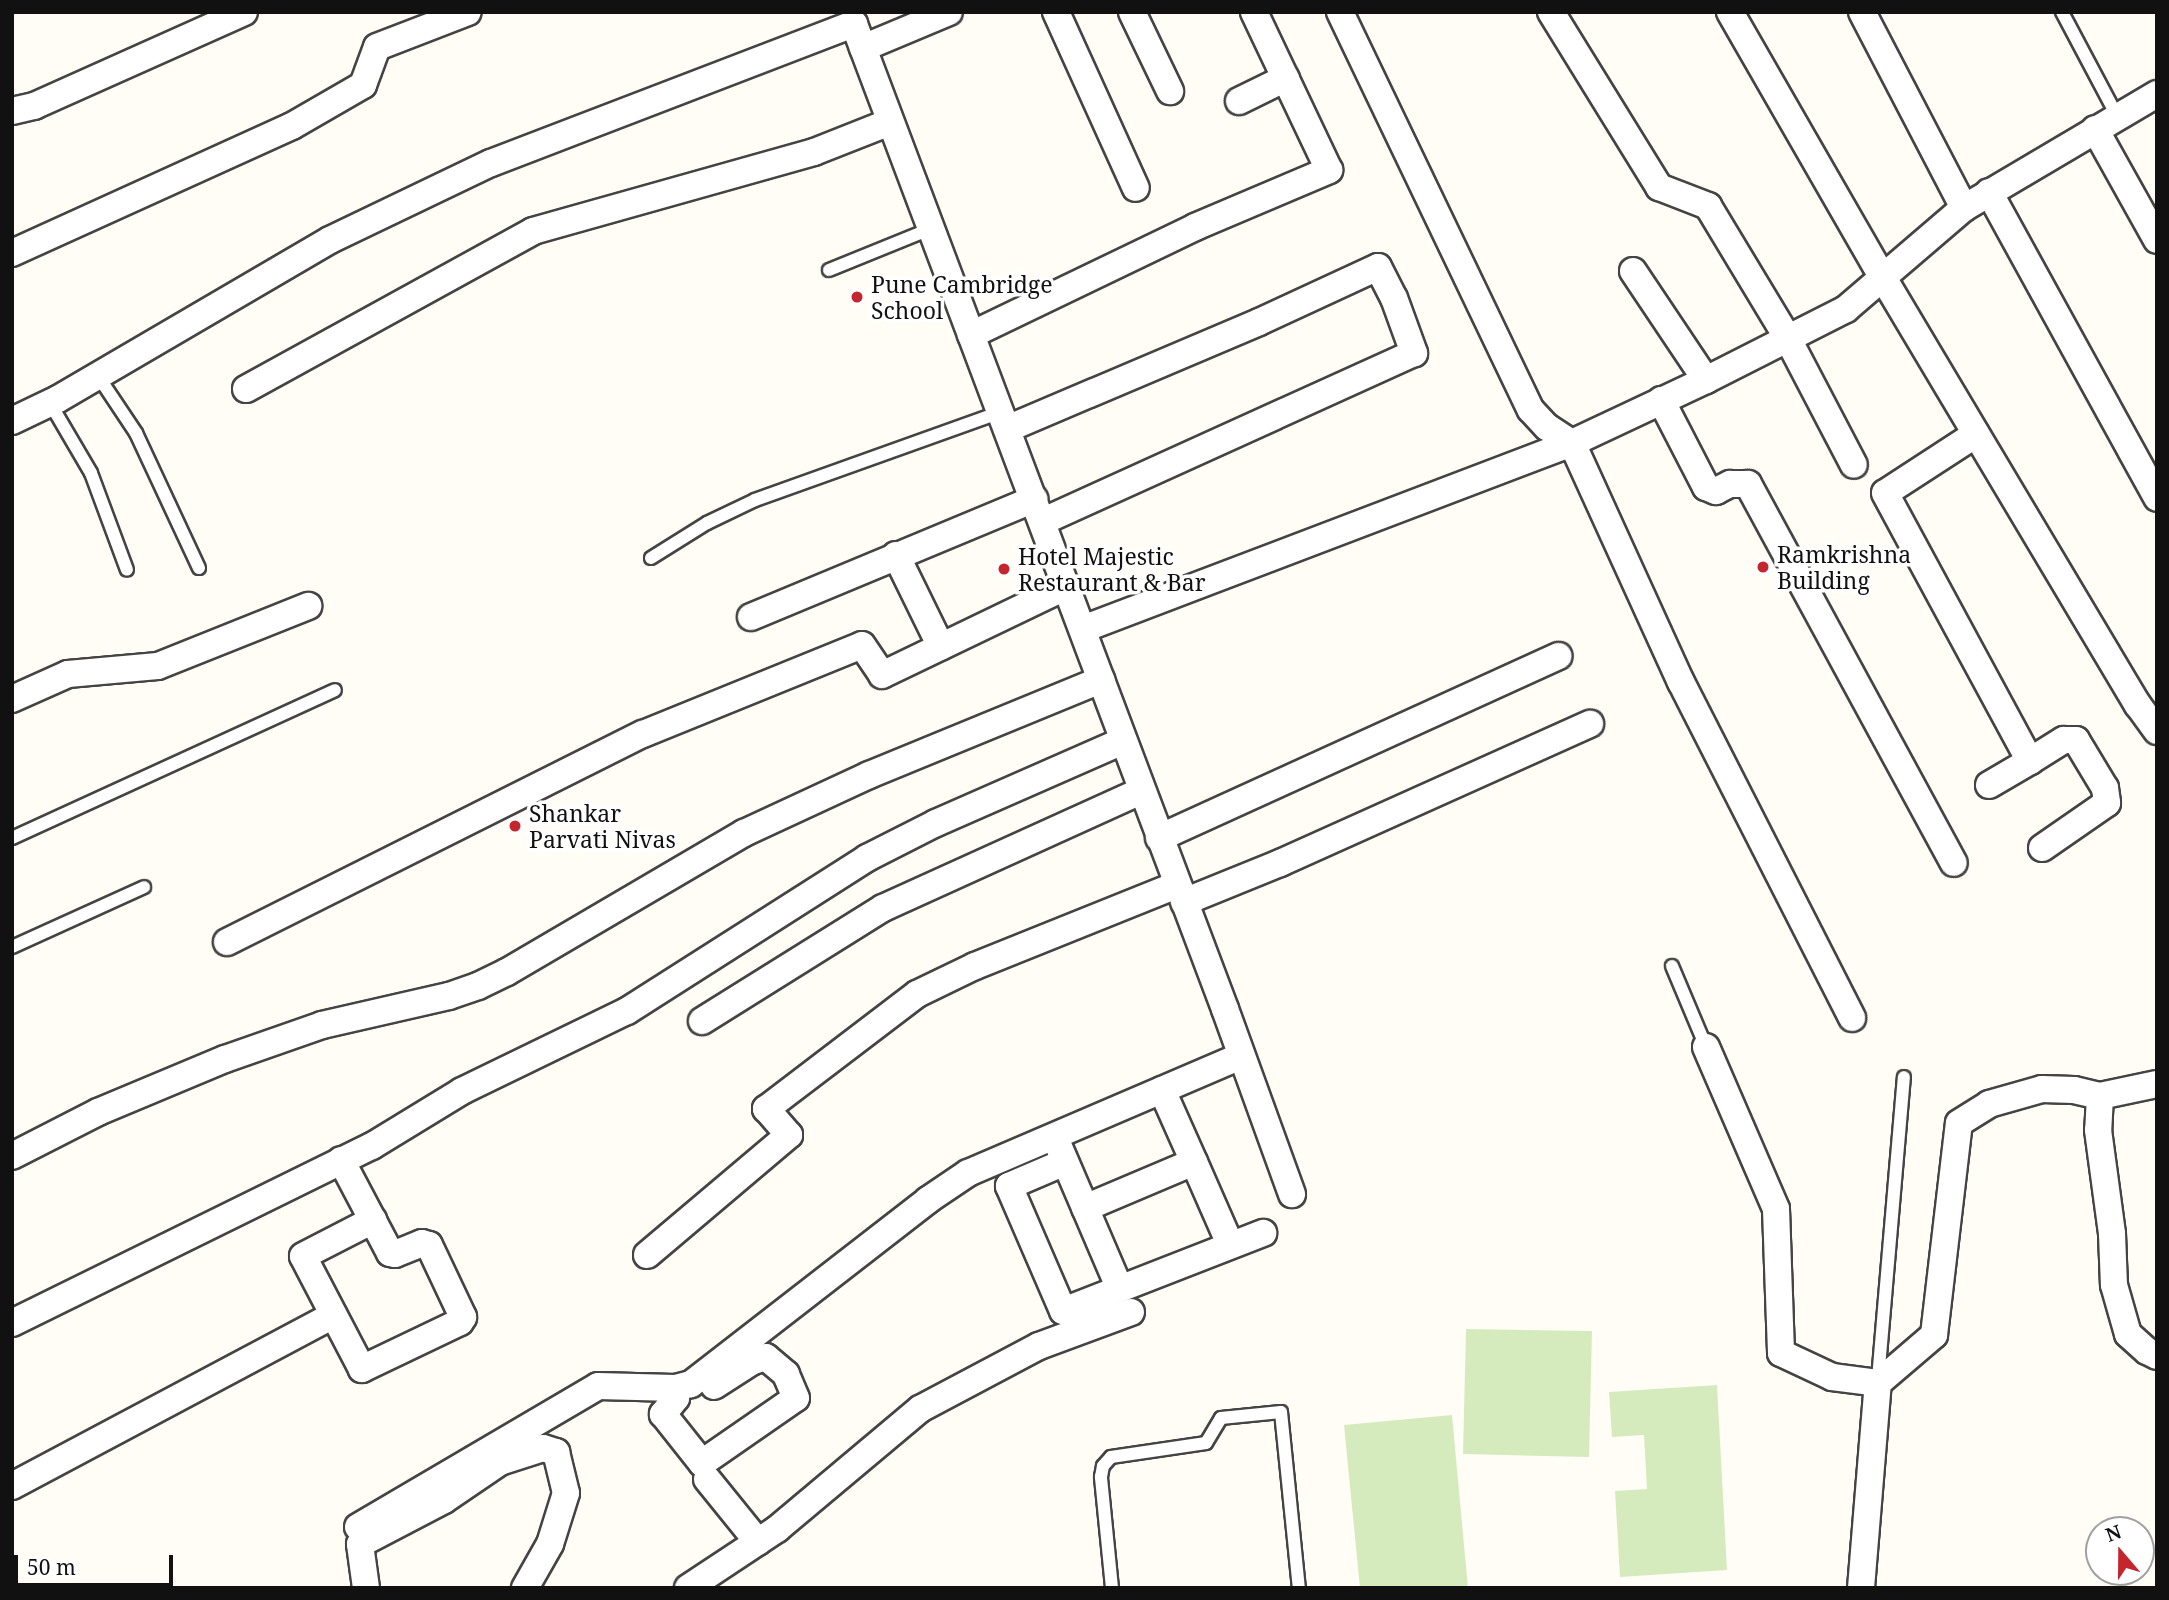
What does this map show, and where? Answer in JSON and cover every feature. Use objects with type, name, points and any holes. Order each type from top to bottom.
[{"type":"street","points":[[12,111],[46,101],[244,12]]},
{"type":"street","points":[[12,253],[292,126],[363,85],[377,47],[468,12]]},
{"type":"street","points":[[12,421],[98,376],[330,240],[491,163],[855,28],[949,12]]},
{"type":"street","points":[[1056,12],[1136,188]]},
{"type":"street","points":[[1132,12],[1170,91]]},
{"type":"street","points":[[971,335],[1195,227],[1329,170],[1254,12]]},
{"type":"street","points":[[1340,12],[1531,410],[1547,427],[1572,443],[1681,682],[1852,1017]]},
{"type":"street","points":[[1551,12],[1658,187],[1708,206],[1787,337],[1854,465]]},
{"type":"street","points":[[1730,12],[1882,276],[2138,705],[2157,731]]},
{"type":"street","points":[[1862,12],[1964,208]]},
{"type":"street","points":[[855,28],[1039,510],[1292,1194]]},
{"type":"street","points":[[1239,100],[1286,78]]},
{"type":"street","points":[[1083,629],[1572,443],[1706,380],[1846,309],[1964,208],[2157,94]]},
{"type":"street","points":[[246,389],[533,231],[814,152],[890,122]]},
{"type":"street","points":[[2106,123],[2157,240]]},
{"type":"street","points":[[1990,192],[2157,498]]},
{"type":"street","points":[[751,617],[896,555],[1039,510],[1414,353],[1394,298],[1378,267],[1259,322],[1004,421]]},
{"type":"street","points":[[1633,271],[1706,380]]},
{"type":"street","points":[[1661,400],[1706,487],[1716,491],[1730,484],[1748,484],[1954,863]]},
{"type":"street","points":[[1976,434],[1885,493],[2030,761]]},
{"type":"street","points":[[896,555],[941,647]]},
{"type":"street","points":[[227,942],[643,734],[862,645],[882,675],[1067,586]]},
{"type":"street","points":[[12,699],[68,674],[158,666],[307,606]]},
{"type":"street","points":[[1159,838],[1558,656]]},
{"type":"street","points":[[12,1156],[98,1112],[225,1059],[321,1025],[449,996],[478,986],[507,972],[744,833],[869,775],[1101,680]]},
{"type":"street","points":[[647,1255],[789,1135],[766,1109],[916,994],[975,966],[1181,894],[1280,863],[1590,724]]},
{"type":"street","points":[[1989,785],[2064,740],[2076,740],[2108,796],[2107,803],[2042,848]]},
{"type":"street","points":[[12,1323],[372,1146],[462,1091],[627,1011],[867,858],[936,822],[1123,741]]},
{"type":"street","points":[[702,1021],[883,908],[1141,791]]},
{"type":"street","points":[[1706,1047],[1776,1209],[1781,1353],[1832,1377],[1878,1383]]},
{"type":"street","points":[[358,1527],[598,1386],[676,1393],[704,1393],[751,1362],[766,1357],[786,1374],[796,1398],[702,1464],[663,1414],[676,1393],[928,1200],[968,1173],[1241,1056]]},
{"type":"street","points":[[1861,1588],[1878,1383],[1934,1335],[1959,1123],[1989,1104],[2042,1089],[2074,1090],[2100,1096],[2157,1084]]},
{"type":"street","points":[[1162,1090],[1230,1244]]},
{"type":"street","points":[[2100,1096],[2098,1130],[2112,1234],[2114,1285],[2128,1334],[2157,1356]]},
{"type":"street","points":[[1054,1136],[1119,1287]]},
{"type":"street","points":[[341,1160],[373,1220],[391,1254],[422,1243],[429,1245],[462,1319],[362,1369],[303,1255],[373,1220]]},
{"type":"street","points":[[1065,1161],[1009,1186],[1063,1311],[1263,1233]]},
{"type":"street","points":[[1084,1208],[1194,1162]]},
{"type":"street","points":[[688,1588],[758,1542],[920,1409],[1039,1346],[1131,1312]]},
{"type":"street","points":[[12,1486],[333,1315]]},
{"type":"street","points":[[366,1588],[360,1544],[444,1500],[500,1462],[543,1448],[556,1452],[566,1493],[550,1544],[525,1588]]},
{"type":"street","points":[[707,1479],[758,1542]]},
{"type":"lane","points":[[2062,12],[2106,123]]},
{"type":"lane","points":[[829,271],[930,229]]},
{"type":"lane","points":[[98,376],[136,433],[198,568]]},
{"type":"lane","points":[[50,403],[91,472],[127,570]]},
{"type":"lane","points":[[651,558],[707,523],[755,500],[1004,421]]},
{"type":"lane","points":[[12,838],[335,690]]},
{"type":"lane","points":[[12,947],[144,887]]},
{"type":"lane","points":[[1672,966],[1706,1047]]},
{"type":"lane","points":[[1878,1383],[1904,1077]]},
{"type":"lane","points":[[1112,1588],[1101,1477],[1103,1466],[1111,1457],[1206,1443],[1221,1418],[1281,1412],[1299,1588]]},
{"type":"green space","points":[[1466,1329],[1592,1331],[1589,1457],[1463,1454]]},
{"type":"green space","points":[[1717,1385],[1727,1570],[1620,1577],[1615,1491],[1647,1489],[1644,1435],[1612,1437],[1609,1392]]},
{"type":"green space","points":[[1452,1415],[1468,1588],[1360,1588],[1344,1425]]},
{"type":"place","name":"Pune Cambridge School","points":[[857,297]]},
{"type":"place","name":"Ramkrishna Building","points":[[1763,567]]},
{"type":"place","name":"Hotel Majestic Restaurant & Bar","points":[[1004,569]]},
{"type":"place","name":"Shankar Parvati Nivas","points":[[515,826]]}]
